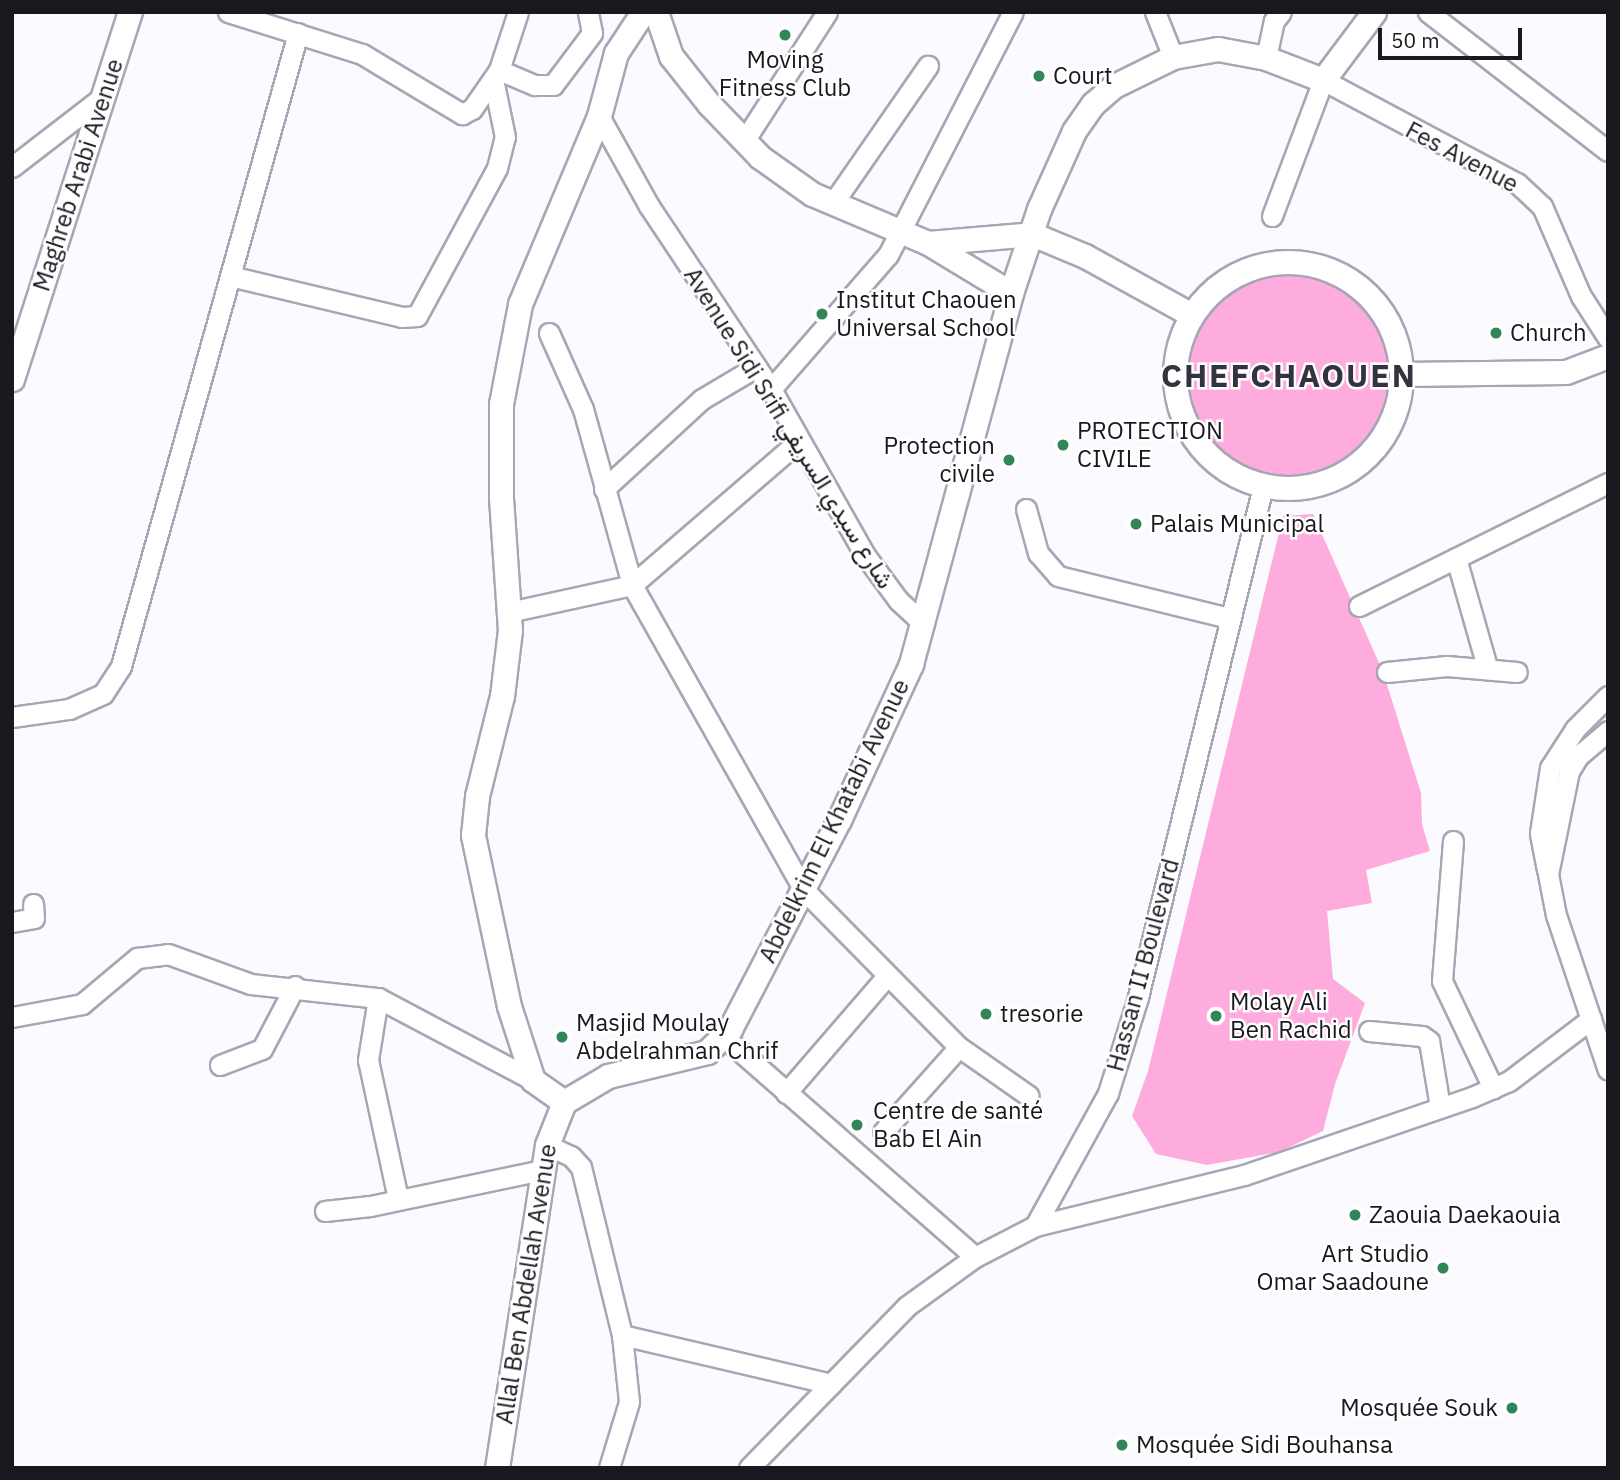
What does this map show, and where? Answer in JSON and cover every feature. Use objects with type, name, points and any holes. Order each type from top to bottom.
[{"type":"street","name":"Maghreb Arabi Avenue","points":[[12,379],[130,12]]},
{"type":"street","points":[[228,12],[362,54],[462,114],[472,109],[496,74],[518,12]]},
{"type":"street","points":[[496,74],[535,85],[554,85],[592,33],[588,12]]},
{"type":"street","points":[[533,1080],[509,1006],[474,835],[477,796],[502,696],[509,612],[500,497],[500,404],[520,304],[599,116],[616,53],[643,12]]},
{"type":"street","points":[[656,12],[671,56],[744,141],[784,176],[833,203],[928,243],[1011,293]]},
{"type":"street","points":[[744,141],[827,12]]},
{"type":"street","points":[[771,389],[888,255],[904,231],[1013,12]]},
{"type":"street","points":[[1154,12],[1173,57]]},
{"type":"street","points":[[1266,58],[1274,21],[1282,12]]},
{"type":"street","points":[[1272,216],[1323,80],[1374,12]]},
{"type":"street","points":[[1428,12],[1608,151]]},
{"type":"street","points":[[12,717],[69,709],[103,694],[121,666],[298,33]]},
{"type":"street","name":"Abdelkrim El Khatabi Avenue","points":[[725,1038],[879,737],[924,624],[1011,293],[1074,131],[1093,104],[1114,86],[1173,57],[1218,49],[1266,58],[1323,80]]},
{"type":"street","points":[[833,203],[928,66]]},
{"type":"street","points":[[230,276],[402,317],[417,316],[497,168],[505,137],[496,74]]},
{"type":"street","name":"Fes Avenue","points":[[1323,80],[1517,183],[1542,206],[1581,296],[1608,338]]},
{"type":"street","points":[[12,167],[104,96]]},
{"type":"street","name":"Avenue Sidi Srifi شارع سيدي السريفي","points":[[599,116],[649,206],[771,389],[880,578],[924,624]]},
{"type":"street","points":[[928,243],[1032,234],[1086,256],[1192,316]]},
{"type":"street","points":[[1295,261],[1316,265],[1354,283],[1377,305],[1393,332],[1402,374],[1392,420],[1366,458],[1326,482],[1304,488],[1263,486],[1224,469],[1208,455],[1182,412],[1176,363],[1192,316],[1219,285],[1254,267],[1295,261]]},
{"type":"street","points":[[549,333],[583,409],[632,585],[803,889],[959,1047],[1029,1096]]},
{"type":"street","points":[[1402,374],[1566,372],[1608,356]]},
{"type":"street","points":[[604,489],[702,399],[756,367]]},
{"type":"street","points":[[509,612],[632,585],[799,441]]},
{"type":"street","points":[[1359,607],[1608,483]]},
{"type":"street","name":"Hassan II Boulevard","points":[[1035,1226],[1108,1093],[1123,1055],[1263,486]]},
{"type":"street","points":[[1026,509],[1038,553],[1058,576],[1229,618]]},
{"type":"street","points":[[1456,558],[1488,670]]},
{"type":"street","points":[[1387,672],[1447,666],[1517,672]]},
{"type":"street","points":[[1608,696],[1568,737],[1550,768],[1540,833],[1556,915],[1608,1070]]},
{"type":"street","points":[[1548,874],[1569,771],[1579,755],[1608,731]]},
{"type":"street","points":[[1453,841],[1441,981],[1493,1088]]},
{"type":"street","points":[[12,922],[34,918],[33,904]]},
{"type":"street","points":[[12,1017],[82,1004],[137,958],[153,953],[184,957],[251,984],[295,986],[378,998],[533,1080],[564,1101],[608,1076],[707,1052],[725,1038],[975,1257]]},
{"type":"street","points":[[786,1093],[887,976]]},
{"type":"street","points":[[220,1065],[262,1049],[295,986]]},
{"type":"street","points":[[378,998],[368,1060],[398,1199]]},
{"type":"street","points":[[749,1468],[907,1306],[975,1257],[1035,1226],[1244,1175],[1509,1082],[1591,1019]]},
{"type":"street","points":[[1369,1031],[1422,1036],[1429,1041],[1440,1107]]},
{"type":"street","points":[[883,1132],[959,1047]]},
{"type":"street","name":"Allal Ben Abdellah Avenue","points":[[497,1468],[542,1170],[547,1145],[564,1101]]},
{"type":"street","points":[[547,1145],[571,1156],[581,1167],[622,1335],[629,1402],[609,1468]]},
{"type":"street","points":[[325,1211],[542,1170]]},
{"type":"street","points":[[622,1335],[831,1384]]},
{"type":"shaded area","points":[[1288,272],[1327,279],[1360,302],[1383,335],[1390,374],[1383,413],[1360,446],[1327,469],[1288,476],[1249,469],[1216,446],[1193,413],[1186,374],[1193,335],[1216,302],[1249,279]]},
{"type":"shaded area","points":[[1313,514],[1383,672],[1421,793],[1422,824],[1430,851],[1366,870],[1372,903],[1327,911],[1333,979],[1365,1003],[1335,1084],[1323,1131],[1279,1152],[1207,1165],[1156,1154],[1132,1116],[1148,1071],[1283,516]]},
{"type":"place","name":"Moving Fitness Club","points":[[785,35]]},
{"type":"place","name":"Court","points":[[1039,76]]},
{"type":"place","name":"Institut Chaouen Universal School","points":[[822,314]]},
{"type":"place","name":"Church","points":[[1496,333]]},
{"type":"place","name":"PROTECTION CIVILE","points":[[1063,445]]},
{"type":"place","name":"Protection civile","points":[[1009,460]]},
{"type":"place","name":"Palais Municipal","points":[[1136,524]]},
{"type":"place","name":"tresorie","points":[[986,1014]]},
{"type":"place","name":"Molay Ali Ben Rachid","points":[[1216,1016]]},
{"type":"place","name":"Masjid Moulay Abdelrahman Chrif","points":[[562,1037]]},
{"type":"place","name":"Centre de santé Bab El Ain","points":[[857,1125]]},
{"type":"place","name":"Zaouia Daekaouia","points":[[1355,1215]]},
{"type":"place","name":"Art Studio Omar Saadoune","points":[[1443,1268]]},
{"type":"place","name":"Mosquée Souk","points":[[1512,1408]]},
{"type":"place","name":"Mosquée Sidi Bouhansa","points":[[1122,1445]]},
{"type":"district","name":"CHEFCHAOUEN","points":[[1289,375]]}]
